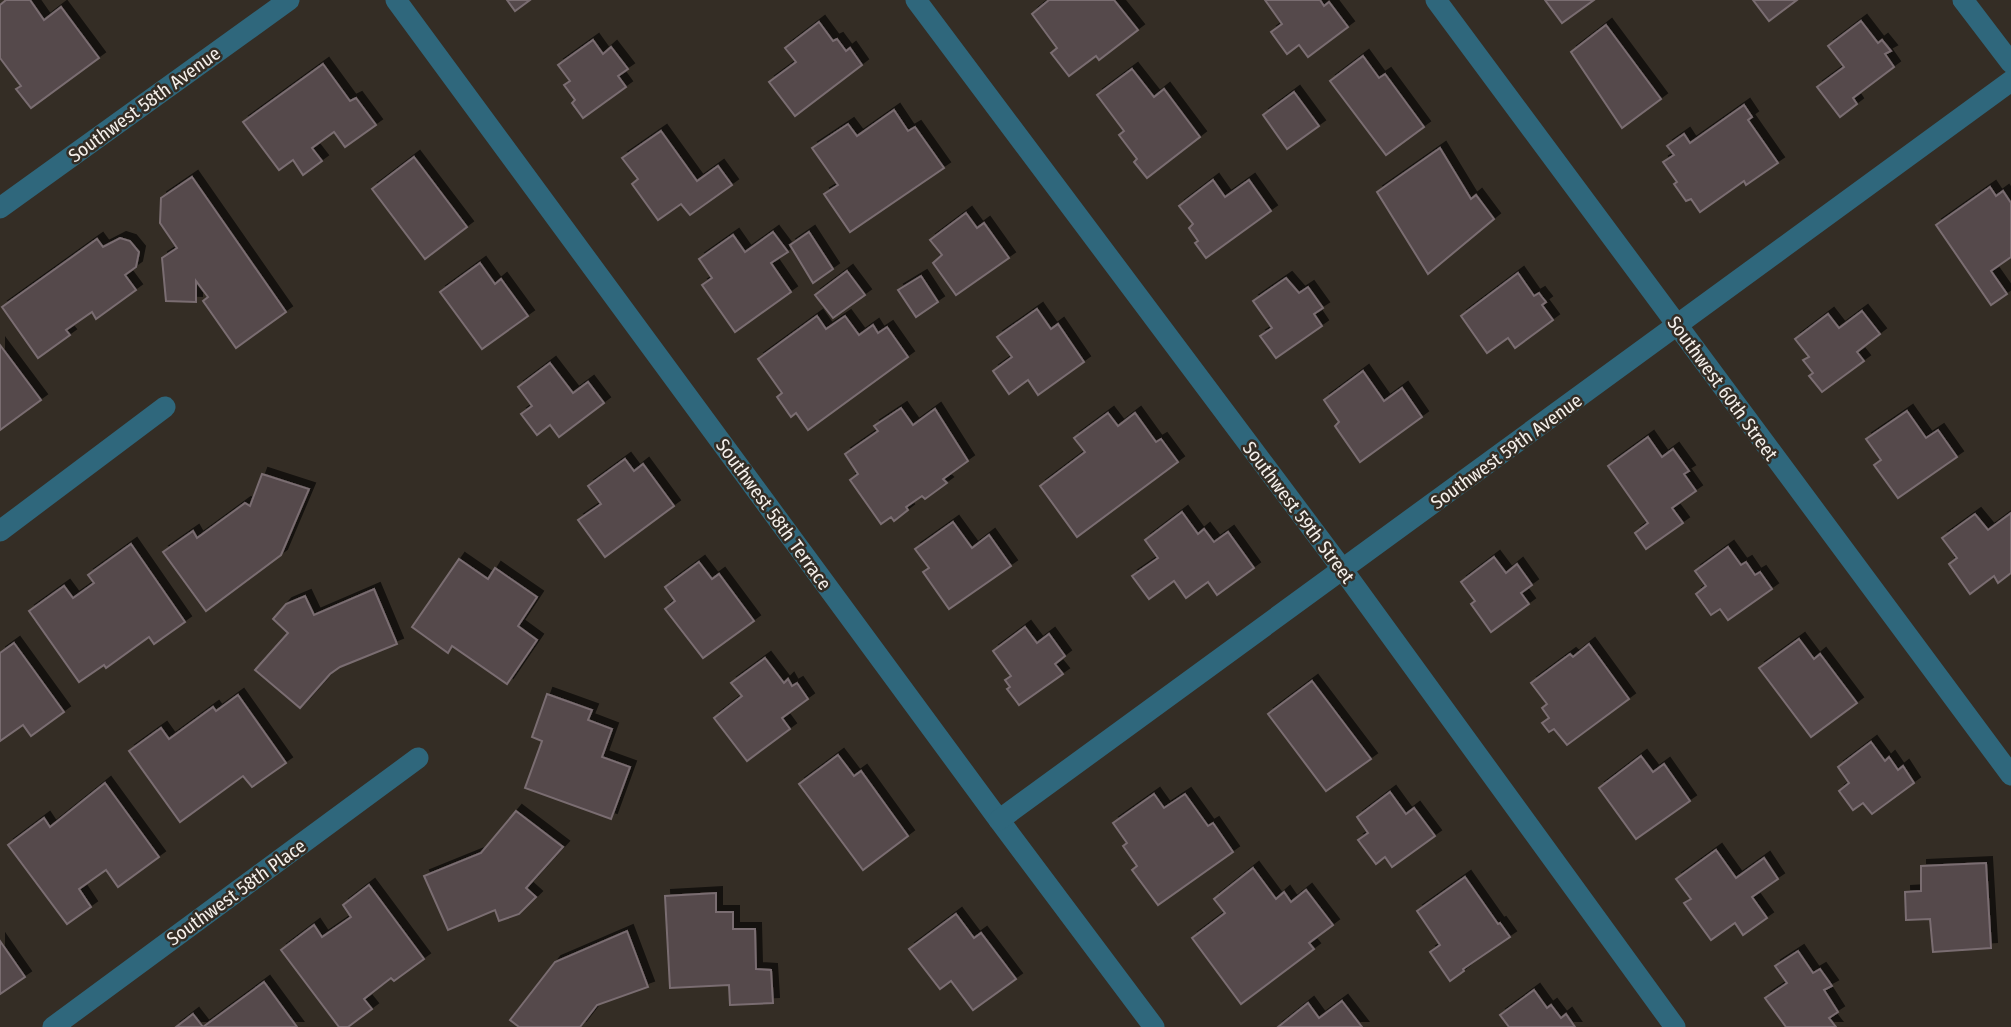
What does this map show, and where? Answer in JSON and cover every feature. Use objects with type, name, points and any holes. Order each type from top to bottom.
[{"type":"street","name":"Southwest 58th Avenue","points":[[2,201],[289,0]]},
{"type":"street","name":"Southwest 58th Terrace","points":[[396,0],[1154,1027]]},
{"type":"street","name":"Southwest 59th Street","points":[[916,0],[1343,570],[1675,1027]]},
{"type":"street","name":"Southwest 60th Street","points":[[1436,0],[2011,775]]},
{"type":"street","points":[[1963,0],[2011,63]]},
{"type":"street","name":"Southwest 59th Avenue","points":[[999,820],[2011,81]]},
{"type":"street","points":[[0,531],[164,408]]},
{"type":"street","name":"Southwest 58th Place","points":[[53,1027],[418,758]]},
{"type":"building","points":[[6,0],[30,0],[44,20],[61,7],[99,58],[31,108],[16,89],[21,86],[0,58],[0,5]]},
{"type":"building","points":[[507,0],[530,0],[515,11]]},
{"type":"building","points":[[1049,0],[1114,0],[1138,30],[1099,60],[1096,56],[1069,76],[1051,53],[1057,48],[1032,14]]},
{"type":"building","points":[[1265,0],[1320,0],[1324,6],[1329,2],[1348,27],[1308,57],[1299,45],[1287,54],[1271,32],[1282,24]]},
{"type":"building","points":[[1545,0],[1594,0],[1562,23]]},
{"type":"building","points":[[1753,0],[1797,0],[1769,21]]},
{"type":"building","points":[[1861,21],[1878,43],[1882,40],[1891,51],[1885,54],[1894,67],[1853,98],[1857,104],[1840,117],[1817,87],[1844,67],[1828,46]]},
{"type":"building","points":[[819,22],[833,41],[837,39],[846,51],[850,48],[862,65],[795,116],[769,82],[796,62],[785,48]]},
{"type":"building","points":[[1606,25],[1661,99],[1622,128],[1571,52]]},
{"type":"building","points":[[593,40],[603,54],[611,47],[628,69],[618,76],[626,87],[583,118],[564,85],[570,81],[558,65]]},
{"type":"building","points":[[1363,56],[1379,78],[1385,74],[1424,127],[1386,155],[1330,81]]},
{"type":"building","points":[[323,64],[350,101],[356,98],[376,125],[345,147],[334,132],[312,148],[322,161],[303,175],[293,160],[279,170],[243,122]]},
{"type":"building","points":[[1132,69],[1154,97],[1164,89],[1200,137],[1147,178],[1134,162],[1137,159],[1119,135],[1124,131],[1097,95]]},
{"type":"building","points":[[1294,92],[1319,126],[1287,149],[1263,115]]},
{"type":"building","points":[[1744,105],[1752,117],[1748,120],[1778,163],[1746,185],[1744,181],[1700,212],[1691,199],[1686,201],[1663,162],[1674,155],[1667,146],[1684,134],[1690,143]]},
{"type":"building","points":[[894,110],[908,131],[915,127],[944,168],[850,232],[824,194],[838,185],[812,148],[848,124],[857,136]]},
{"type":"building","points":[[661,131],[697,181],[718,166],[732,185],[690,215],[681,204],[658,220],[632,184],[638,179],[622,158]]},
{"type":"building","points":[[1440,148],[1471,199],[1476,195],[1494,219],[1428,274],[1377,192]]},
{"type":"building","points":[[414,157],[467,227],[425,259],[372,189]]},
{"type":"building","points":[[192,177],[286,312],[236,348],[203,301],[208,297],[196,281],[196,302],[166,301],[162,258],[177,248],[160,223],[161,198]]},
{"type":"building","points":[[1213,180],[1225,197],[1249,180],[1271,211],[1206,258],[1195,243],[1198,241],[1189,228],[1193,224],[1179,206]]},
{"type":"building","points":[[1990,187],[1996,196],[2003,191],[2011,203],[2011,257],[1991,271],[2007,294],[1991,305],[1936,225]]},
{"type":"building","points":[[966,213],[977,228],[984,223],[1009,258],[956,295],[933,263],[942,255],[930,240]]},
{"type":"building","points":[[773,232],[788,252],[771,263],[791,292],[735,332],[702,285],[712,278],[699,259],[733,235],[745,252]]},
{"type":"building","points":[[809,232],[833,269],[813,283],[790,245]]},
{"type":"building","points":[[120,238],[130,241],[139,252],[136,267],[125,275],[136,290],[96,319],[92,312],[66,330],[70,335],[38,358],[2,307],[97,239],[103,247]]},
{"type":"building","points":[[480,263],[495,284],[501,279],[528,316],[482,349],[440,292]]},
{"type":"building","points":[[847,271],[865,295],[833,318],[815,295]]},
{"type":"building","points":[[1518,273],[1534,296],[1539,293],[1546,302],[1542,305],[1553,320],[1515,348],[1508,338],[1487,353],[1461,316]]},
{"type":"building","points":[[921,276],[938,302],[916,317],[898,290]]},
{"type":"building","points":[[1286,278],[1299,293],[1308,287],[1323,308],[1314,314],[1322,326],[1276,358],[1260,336],[1272,328],[1253,301]]},
{"type":"building","points":[[1037,309],[1051,329],[1058,324],[1084,362],[1038,395],[1028,380],[1009,394],[993,371],[1012,357],[997,337]]},
{"type":"building","points":[[1862,311],[1880,334],[1857,352],[1864,361],[1822,392],[1809,376],[1813,373],[1803,360],[1809,357],[1795,339],[1828,314],[1839,328]]},
{"type":"building","points":[[817,316],[826,329],[845,316],[859,335],[873,325],[878,333],[887,327],[908,357],[808,430],[796,413],[791,417],[777,397],[782,393],[758,359]]},
{"type":"building","points":[[0,345],[41,400],[0,430]]},
{"type":"building","points":[[550,363],[573,393],[588,382],[604,403],[559,437],[550,425],[537,435],[521,414],[532,406],[518,387]]},
{"type":"building","points":[[1363,371],[1384,401],[1402,388],[1422,417],[1360,462],[1335,426],[1339,422],[1324,400]]},
{"type":"building","points":[[901,408],[913,425],[935,409],[968,461],[943,479],[947,483],[925,499],[922,496],[906,507],[908,510],[894,521],[891,517],[881,524],[850,480],[858,474],[845,454],[878,431],[874,426]]},
{"type":"building","points":[[1907,411],[1926,438],[1938,430],[1957,457],[1898,498],[1874,465],[1881,460],[1866,439]]},
{"type":"building","points":[[1108,413],[1118,426],[1135,413],[1156,442],[1161,439],[1178,462],[1077,537],[1040,486],[1085,452],[1074,438]]},
{"type":"building","points":[[1648,437],[1662,457],[1673,449],[1689,471],[1684,474],[1696,491],[1672,508],[1683,523],[1646,549],[1635,533],[1648,523],[1608,466]]},
{"type":"building","points":[[625,459],[634,471],[643,464],[674,506],[605,557],[578,520],[601,504],[588,486]]},
{"type":"building","points":[[262,474],[309,489],[281,555],[206,611],[163,552],[193,531],[197,538],[245,503],[250,506]]},
{"type":"building","points":[[1182,512],[1198,534],[1204,529],[1214,542],[1228,532],[1254,568],[1217,595],[1208,582],[1186,598],[1174,581],[1149,599],[1132,576],[1158,558],[1145,540]]},
{"type":"building","points":[[2011,513],[2011,573],[1998,583],[1994,576],[1970,594],[1949,564],[1957,558],[1942,538],[1975,514],[1988,530]]},
{"type":"building","points":[[953,522],[972,548],[989,535],[1011,566],[949,609],[923,572],[929,568],[915,549]]},
{"type":"building","points":[[131,544],[185,622],[154,644],[149,637],[106,668],[104,665],[79,682],[29,611],[64,586],[73,598],[94,583],[88,575]]},
{"type":"building","points":[[1728,547],[1741,565],[1746,562],[1755,575],[1760,572],[1772,589],[1728,620],[1720,609],[1711,615],[1696,594],[1706,586],[1695,571]]},
{"type":"building","points":[[1494,557],[1506,573],[1517,564],[1532,585],[1521,593],[1529,604],[1491,632],[1471,604],[1475,601],[1461,582]]},
{"type":"building","points":[[459,559],[488,579],[495,568],[537,597],[518,626],[537,640],[507,684],[452,646],[448,653],[412,627]]},
{"type":"building","points":[[699,562],[712,579],[719,574],[754,621],[703,658],[665,609],[675,601],[665,587]]},
{"type":"building","points":[[374,589],[397,644],[340,667],[330,674],[300,708],[255,670],[288,633],[273,619],[286,604],[305,596],[314,615]]},
{"type":"building","points":[[1025,627],[1037,643],[1049,634],[1065,656],[1055,664],[1063,674],[1019,705],[1007,689],[1010,687],[1005,680],[1011,676],[993,651]]},
{"type":"building","points":[[1799,639],[1814,659],[1820,654],[1857,703],[1811,737],[1759,668]]},
{"type":"building","points":[[14,643],[64,712],[31,736],[23,725],[0,741],[0,653]]},
{"type":"building","points":[[1589,644],[1629,699],[1567,745],[1554,729],[1549,732],[1542,723],[1549,718],[1542,708],[1547,704],[1531,683],[1570,654],[1573,657]]},
{"type":"building","points":[[765,658],[784,683],[788,679],[792,686],[797,683],[808,699],[782,718],[790,729],[747,761],[714,718],[742,696],[731,683]]},
{"type":"building","points":[[1312,681],[1371,759],[1326,791],[1268,714]]},
{"type":"building","points":[[547,694],[592,710],[588,720],[612,729],[602,757],[630,767],[611,819],[525,788],[542,741],[532,737]]},
{"type":"building","points":[[238,695],[286,763],[252,787],[243,776],[180,822],[129,751],[161,728],[169,739],[213,707],[216,711]]},
{"type":"building","points":[[1871,742],[1885,761],[1889,757],[1898,770],[1903,766],[1914,783],[1872,814],[1863,803],[1853,810],[1839,791],[1849,783],[1838,767]]},
{"type":"building","points":[[838,755],[854,776],[861,771],[908,836],[863,870],[799,784]]},
{"type":"building","points":[[1641,756],[1653,772],[1664,764],[1690,801],[1636,839],[1599,788]]},
{"type":"building","points":[[105,783],[159,857],[118,887],[106,870],[79,889],[91,907],[67,924],[8,845],[44,818],[50,827]]},
{"type":"building","points":[[1390,792],[1406,814],[1414,808],[1435,836],[1392,867],[1385,857],[1376,864],[1358,840],[1368,833],[1357,817]]},
{"type":"building","points":[[1154,794],[1164,808],[1185,794],[1208,826],[1213,823],[1233,852],[1158,905],[1132,870],[1137,866],[1123,846],[1127,843],[1113,823]]},
{"type":"building","points":[[516,811],[563,847],[526,888],[536,897],[519,914],[499,921],[495,910],[448,930],[424,876],[481,853]]},
{"type":"building","points":[[1716,850],[1736,878],[1764,858],[1778,879],[1752,897],[1767,918],[1743,935],[1735,923],[1711,940],[1684,903],[1691,899],[1676,879]]},
{"type":"building","points":[[1986,863],[1991,948],[1933,952],[1930,919],[1906,920],[1905,892],[1921,891],[1921,866]]},
{"type":"building","points":[[1253,868],[1276,899],[1284,892],[1291,902],[1306,890],[1333,925],[1309,943],[1314,949],[1241,1004],[1192,938],[1225,913],[1214,899]]},
{"type":"building","points":[[1465,877],[1510,937],[1450,981],[1430,952],[1440,945],[1417,911]]},
{"type":"building","points":[[369,885],[424,959],[394,981],[391,978],[364,999],[372,1009],[348,1027],[339,1027],[281,950],[314,925],[322,937],[351,917],[343,905]]},
{"type":"building","points":[[716,893],[716,912],[733,912],[733,929],[755,929],[756,969],[771,970],[773,1003],[730,1005],[729,985],[670,988],[665,896]]},
{"type":"building","points":[[956,914],[974,938],[981,933],[1016,979],[973,1010],[951,981],[940,989],[909,949]]},
{"type":"building","points":[[627,931],[648,987],[597,1005],[580,1027],[519,1027],[510,1020],[555,962]]},
{"type":"building","points":[[0,941],[25,977],[0,994]]},
{"type":"building","points":[[1798,951],[1813,973],[1820,969],[1832,986],[1824,990],[1838,1012],[1829,1018],[1836,1027],[1786,1027],[1765,998],[1787,983],[1775,966]]},
{"type":"building","points":[[264,982],[297,1027],[203,1027]]},
{"type":"building","points":[[1534,990],[1547,1008],[1551,1005],[1561,1018],[1566,1014],[1575,1027],[1509,1027],[1500,1015]]},
{"type":"building","points":[[1342,1001],[1362,1027],[1278,1027],[1308,1003],[1319,1018]]},
{"type":"building","points":[[193,1014],[203,1027],[176,1027]]}]
